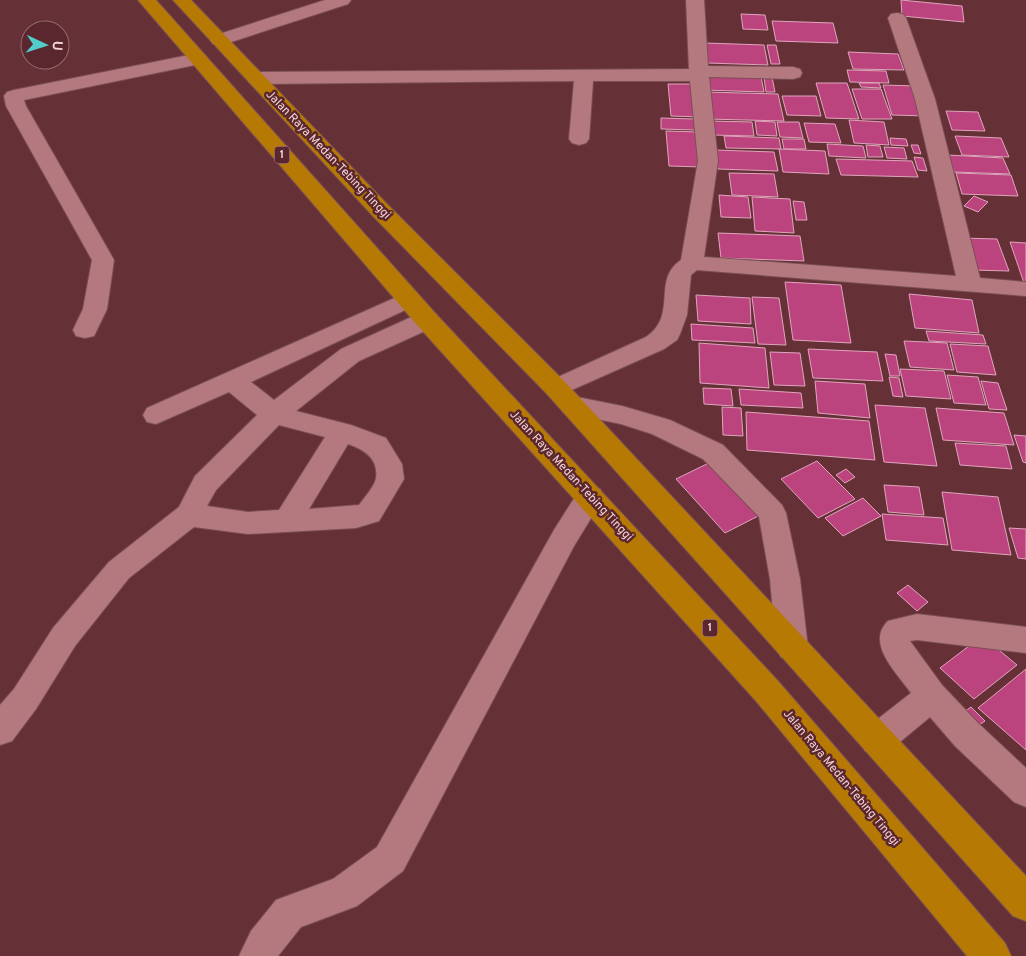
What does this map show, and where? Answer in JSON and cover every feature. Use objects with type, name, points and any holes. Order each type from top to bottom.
[{"type":"highway","name":"Jalan Raya Medan-Tebing Tinggi","points":[[147,0],[199,59],[431,303],[564,397],[1026,903]]},
{"type":"highway","name":"Jalan Raya Medan-Tebing Tinggi","points":[[182,0],[256,78],[431,303],[590,497],[767,691],[992,956]]},
{"type":"street","points":[[219,40],[342,0]]},
{"type":"street","points":[[692,263],[708,161],[698,73],[695,0]]},
{"type":"street","points":[[898,18],[924,99],[970,284]]},
{"type":"street","points":[[7,98],[199,59]]},
{"type":"street","points":[[256,78],[793,73]]},
{"type":"street","points":[[579,139],[584,75]]},
{"type":"street","points":[[7,98],[16,106],[103,260],[95,309],[85,330]]},
{"type":"street","points":[[564,397],[668,334],[675,315],[679,275],[682,270],[692,263],[1026,288]]},
{"type":"street","points":[[156,415],[231,380],[431,303]]},
{"type":"street","points":[[0,730],[25,700],[64,638],[119,570],[189,515],[205,483],[274,414],[350,355],[431,303]]},
{"type":"street","points":[[189,515],[248,523],[356,517],[369,513],[390,478],[388,464],[377,445],[342,432],[274,414],[231,380]]},
{"type":"street","points":[[564,397],[661,427],[713,452],[772,513],[785,578],[792,648]]},
{"type":"street","points":[[287,521],[342,432]]},
{"type":"street","points":[[258,956],[264,944],[289,913],[314,902],[344,893],[390,859],[564,538],[590,497]]},
{"type":"street","points":[[1026,640],[918,627],[899,630],[894,635],[895,645],[931,695],[968,735],[1026,791]]},
{"type":"street","points":[[877,740],[913,712],[931,695]]},
{"type":"building","points":[[901,0],[962,6],[964,22],[902,16]]},
{"type":"building","points":[[741,14],[765,15],[768,30],[743,29]]},
{"type":"building","points":[[772,21],[833,23],[838,43],[776,41]]},
{"type":"building","points":[[705,43],[764,45],[768,65],[707,63]]},
{"type":"building","points":[[767,45],[776,45],[780,64],[771,64]]},
{"type":"building","points":[[848,52],[898,54],[904,70],[853,69]]},
{"type":"building","points":[[847,70],[886,71],[889,83],[850,82]]},
{"type":"building","points":[[703,75],[761,77],[764,92],[704,90]]},
{"type":"building","points":[[764,77],[772,77],[775,92],[766,92]]},
{"type":"building","points":[[816,83],[847,83],[859,119],[826,118]]},
{"type":"building","points":[[859,83],[879,83],[881,88],[861,87]]},
{"type":"building","points":[[668,84],[697,84],[701,117],[671,116]]},
{"type":"building","points":[[883,85],[916,86],[926,116],[892,115]]},
{"type":"building","points":[[852,89],[881,89],[892,119],[862,119]]},
{"type":"building","points":[[704,92],[778,94],[784,121],[707,119]]},
{"type":"building","points":[[782,96],[816,96],[821,116],[787,115]]},
{"type":"building","points":[[946,111],[978,112],[985,131],[952,130]]},
{"type":"building","points":[[661,118],[695,119],[696,130],[661,129]]},
{"type":"building","points":[[849,120],[884,122],[889,145],[854,143]]},
{"type":"building","points":[[709,121],[752,122],[754,136],[712,135]]},
{"type":"building","points":[[755,121],[775,122],[777,136],[757,135]]},
{"type":"building","points":[[777,122],[799,122],[803,138],[780,137]]},
{"type":"building","points":[[804,123],[835,124],[841,143],[809,142]]},
{"type":"building","points":[[666,131],[698,132],[702,167],[669,166]]},
{"type":"building","points":[[724,136],[779,138],[781,149],[726,148]]},
{"type":"building","points":[[955,136],[1001,138],[1009,157],[962,155]]},
{"type":"building","points":[[890,138],[906,139],[908,146],[891,145]]},
{"type":"building","points":[[782,139],[804,139],[806,149],[784,149]]},
{"type":"building","points":[[827,144],[863,146],[866,158],[829,156]]},
{"type":"building","points":[[866,145],[880,146],[883,157],[868,157]]},
{"type":"building","points":[[911,145],[918,145],[921,154],[914,153]]},
{"type":"building","points":[[884,147],[904,148],[907,159],[887,158]]},
{"type":"building","points":[[779,149],[825,151],[829,174],[783,172]]},
{"type":"building","points":[[715,150],[774,152],[778,171],[718,169]]},
{"type":"building","points":[[948,155],[1003,158],[1010,174],[954,172]]},
{"type":"building","points":[[914,157],[923,158],[927,171],[918,170]]},
{"type":"building","points":[[836,159],[912,161],[918,177],[841,175]]},
{"type":"building","points":[[729,173],[774,174],[778,197],[732,195]]},
{"type":"building","points":[[956,173],[1011,175],[1018,196],[962,194]]},
{"type":"building","points":[[719,195],[748,197],[751,218],[721,217]]},
{"type":"building","points":[[974,196],[988,202],[978,212],[964,206]]},
{"type":"building","points":[[752,197],[790,199],[794,233],[755,231]]},
{"type":"building","points":[[793,201],[804,202],[807,220],[796,220]]},
{"type":"building","points":[[718,233],[800,236],[804,261],[721,258]]},
{"type":"building","points":[[962,238],[997,239],[1009,271],[973,270]]},
{"type":"building","points":[[1010,242],[1026,243],[1026,283],[1024,283]]},
{"type":"building","points":[[785,282],[841,285],[851,343],[793,340]]},
{"type":"building","points":[[909,294],[972,300],[979,333],[915,328]]},
{"type":"building","points":[[696,295],[750,298],[751,324],[698,321]]},
{"type":"building","points":[[752,297],[779,298],[786,345],[758,344]]},
{"type":"building","points":[[691,324],[753,328],[755,343],[692,340]]},
{"type":"building","points":[[926,331],[983,335],[986,344],[929,341]]},
{"type":"building","points":[[904,341],[947,343],[954,370],[910,367]]},
{"type":"building","points":[[699,343],[765,348],[769,388],[700,383]]},
{"type":"building","points":[[950,344],[988,346],[996,375],[957,372]]},
{"type":"building","points":[[808,349],[877,352],[883,381],[813,378]]},
{"type":"building","points":[[770,352],[800,353],[805,386],[774,385]]},
{"type":"building","points":[[885,354],[896,355],[900,376],[890,376]]},
{"type":"building","points":[[900,369],[944,371],[951,399],[906,396]]},
{"type":"building","points":[[947,375],[978,377],[986,405],[954,403]]},
{"type":"building","points":[[889,377],[899,378],[903,397],[893,396]]},
{"type":"building","points":[[815,381],[865,384],[870,418],[818,413]]},
{"type":"building","points":[[981,381],[998,383],[1007,410],[989,409]]},
{"type":"building","points":[[703,388],[731,389],[733,406],[704,404]]},
{"type":"building","points":[[739,389],[801,393],[803,408],[741,405]]},
{"type":"building","points":[[875,405],[925,408],[937,466],[884,462]]},
{"type":"building","points":[[722,407],[741,408],[743,436],[723,435]]},
{"type":"building","points":[[936,408],[1004,413],[1014,445],[943,440]]},
{"type":"building","points":[[746,412],[869,421],[875,460],[747,450]]},
{"type":"building","points":[[1014,435],[1026,436],[1026,463],[1023,462]]},
{"type":"building","points":[[955,443],[1006,446],[1012,469],[960,465]]},
{"type":"building","points":[[717,459],[768,511],[725,533],[676,479]]},
{"type":"building","points":[[817,461],[855,499],[818,518],[781,479]]},
{"type":"building","points":[[846,469],[855,477],[845,483],[836,475]]},
{"type":"building","points":[[884,485],[919,487],[924,515],[888,512]]},
{"type":"building","points":[[942,492],[998,497],[1011,555],[952,550]]},
{"type":"building","points":[[863,498],[881,516],[843,536],[825,518]]},
{"type":"building","points":[[882,514],[943,518],[948,545],[886,540]]},
{"type":"building","points":[[1009,528],[1026,529],[1026,559],[1018,558]]},
{"type":"building","points":[[908,585],[928,602],[917,611],[897,593]]},
{"type":"building","points":[[982,636],[1017,665],[974,699],[940,668]]},
{"type":"building","points":[[1026,669],[1026,750],[978,708]]},
{"type":"building","points":[[971,707],[985,721],[969,732],[956,718]]}]
